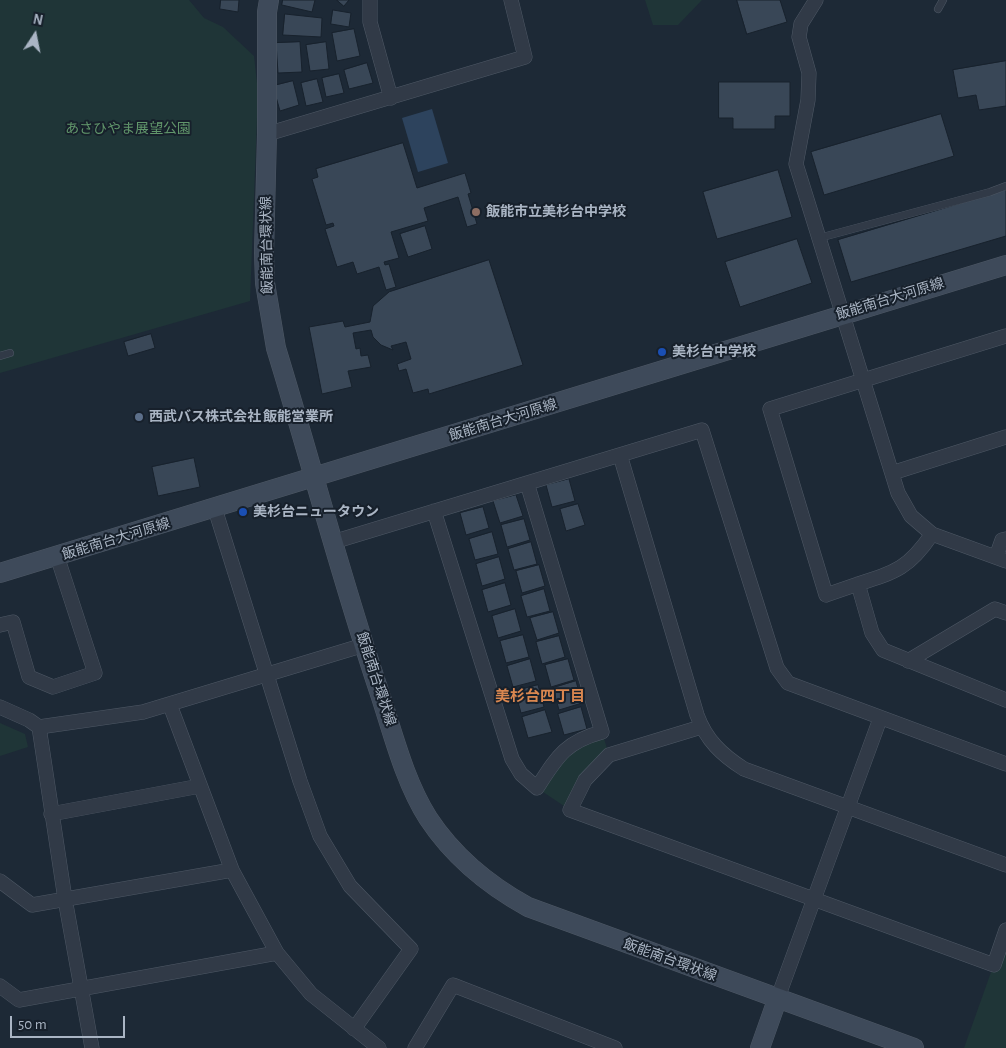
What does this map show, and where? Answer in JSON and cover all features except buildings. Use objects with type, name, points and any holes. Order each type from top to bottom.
[{"type":"street","name":"飯能南台環状線","points":[[269,0],[267,12],[267,134],[264,253],[270,319],[276,348],[364,645],[411,785],[428,817],[450,847],[479,876],[503,893],[528,907],[777,1000],[914,1048]]},
{"type":"street","points":[[370,0],[370,22],[391,98]]},
{"type":"street","points":[[267,134],[525,57],[511,0]]},
{"type":"street","points":[[816,0],[801,24],[799,37],[809,73],[808,100],[796,164],[898,493],[911,516],[932,534],[1001,559],[1002,540],[1006,539]]},
{"type":"street","name":"飯能南台大河原線","points":[[0,573],[316,478],[843,313],[1006,265]]},
{"type":"street","points":[[932,534],[908,565],[892,574],[826,595],[770,409],[862,378],[1006,336]]},
{"type":"street","points":[[333,542],[702,430],[777,668],[788,683],[880,719],[1006,764]]},
{"type":"street","points":[[892,473],[1006,437]]},
{"type":"street","points":[[620,455],[701,727],[711,742],[725,757],[744,769],[1006,865]]},
{"type":"street","points":[[434,511],[512,759],[521,774],[537,788],[569,744],[602,732],[527,483]]},
{"type":"street","points":[[215,509],[300,781],[320,836],[350,886],[411,949],[354,1029]]},
{"type":"street","points":[[0,625],[13,622],[29,677],[53,686],[95,673],[57,556]]},
{"type":"street","points":[[858,584],[872,633],[883,650],[1006,700]]},
{"type":"street","points":[[908,661],[995,609],[1006,613]]},
{"type":"street","points":[[0,707],[29,720],[39,727],[143,712],[268,676],[364,645]]},
{"type":"street","points":[[170,705],[232,870],[276,953],[311,994],[379,1048]]},
{"type":"street","points":[[760,1048],[880,719]]},
{"type":"street","points":[[39,727],[65,899],[92,1048]]},
{"type":"street","points":[[701,727],[609,755],[585,780],[570,810],[994,965],[1006,930]]},
{"type":"street","points":[[51,814],[200,786]]},
{"type":"street","points":[[0,881],[32,905],[232,870]]},
{"type":"street","points":[[0,986],[19,1000],[276,953]]},
{"type":"street","points":[[415,1048],[454,985],[614,1048]]},
{"type":"lane","points":[[938,9],[943,0]]},
{"type":"lane","points":[[819,238],[1006,186]]},
{"type":"lane","points":[[0,356],[10,353]]},
{"type":"green space","name":"あさひやま展望公園","points":[[0,0],[189,0],[204,18],[223,27],[254,56],[258,92],[250,301],[0,373]]},
{"type":"green space","points":[[645,0],[702,0],[678,25],[653,25]]},
{"type":"green space","points":[[0,723],[25,734],[28,747],[0,756]]},
{"type":"green space","points":[[602,732],[609,755],[570,810],[537,788],[552,765]]},
{"type":"green space","points":[[1006,930],[1006,1048],[964,1048]]},
{"type":"water","points":[[432,109],[448,163],[418,172],[402,118]]},
{"type":"place","name":"飯能市立美杉台中学校","points":[[476,212]]},
{"type":"place","name":"美杉台中学校","points":[[662,352]]},
{"type":"place","name":"西武バス株式会社 飯能営業所","points":[[139,417]]},
{"type":"place","name":"美杉台ニュータウン","points":[[243,512]]},
{"type":"district","name":"美杉台四丁目","points":[[540,696]]}]
